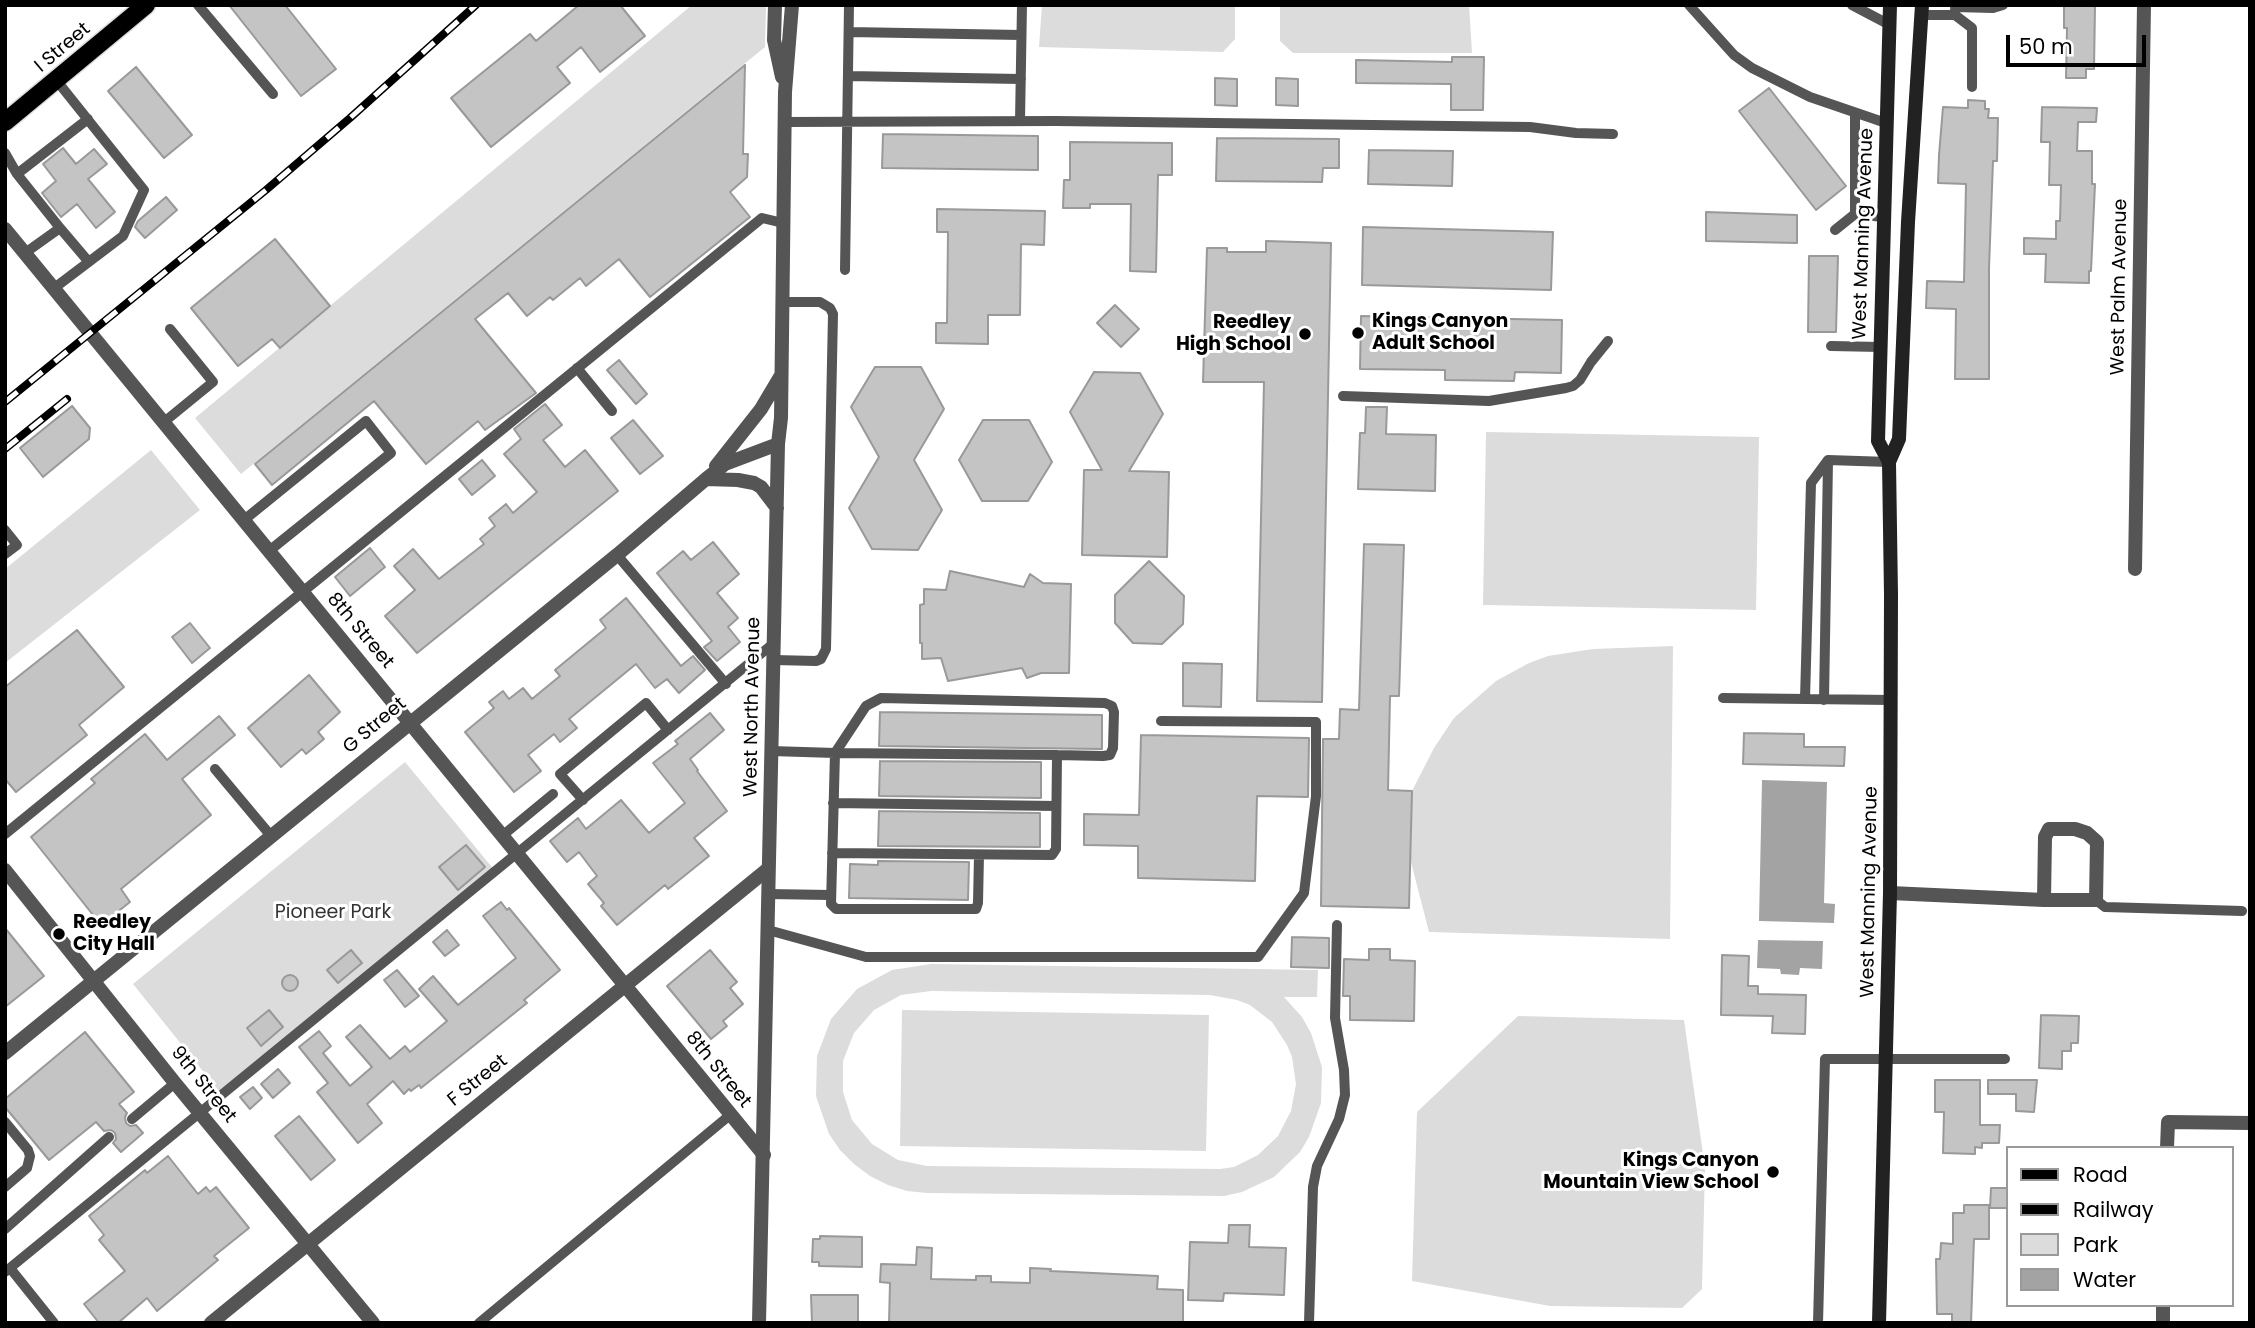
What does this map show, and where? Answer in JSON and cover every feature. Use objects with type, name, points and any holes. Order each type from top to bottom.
[{"type":"main road","name":"I Street","points":[[5,122],[146,5]]},
{"type":"main road","name":"West Manning Avenue","points":[[1889,462],[1878,441],[1890,5]]},
{"type":"main road","name":"West Manning Avenue","points":[[1879,1323],[1890,893],[1889,462],[1899,439],[1908,222],[1922,10]]},
{"type":"street","name":"West North Avenue","points":[[775,5],[774,40],[785,92]]},
{"type":"street","name":"West North Avenue","points":[[757,1321],[764,1155],[768,869],[778,444],[781,418],[785,92],[792,5]]},
{"type":"street","name":"West Palm Avenue","points":[[2135,569],[2144,5]]},
{"type":"street","name":"8th Street","points":[[5,229],[764,1155]]},
{"type":"street","points":[[706,479],[761,409],[781,376]]},
{"type":"street","name":"G Street","points":[[5,1053],[725,464],[778,444]]},
{"type":"street","points":[[706,479],[754,483],[761,487],[777,508]]},
{"type":"street","points":[[1890,893],[2044,900],[2096,900],[2097,842],[2087,833],[2075,828],[2049,829],[2045,837],[2044,900]]},
{"type":"street","name":"F Street","points":[[211,1323],[768,869]]},
{"type":"street","name":"9th Street","points":[[7,875],[373,1323]]},
{"type":"street","points":[[2167,1146],[2168,1122],[2250,1123]]},
{"type":"lane","points":[[198,5],[273,94]]},
{"type":"lane","points":[[845,270],[849,5]]},
{"type":"lane","points":[[1020,121],[1022,5]]},
{"type":"lane","points":[[1689,5],[1734,55],[1752,68],[1810,97],[1886,123]]},
{"type":"lane","points":[[1852,5],[1890,25]]},
{"type":"lane","points":[[1922,10],[1993,8],[2003,5]]},
{"type":"lane","points":[[1955,9],[1972,28],[1972,87]]},
{"type":"lane","points":[[849,32],[1021,35]]},
{"type":"lane","points":[[848,76],[1021,79]]},
{"type":"lane","points":[[53,289],[123,236],[144,190],[57,81]]},
{"type":"lane","points":[[1855,113],[1855,214]]},
{"type":"lane","points":[[17,174],[88,119]]},
{"type":"lane","points":[[785,122],[1020,121],[1530,127],[1576,133],[1613,134]]},
{"type":"lane","points":[[5,153],[17,174],[88,261]]},
{"type":"lane","points":[[1835,230],[1855,214],[1884,216]]},
{"type":"lane","points":[[5,834],[762,218],[783,223]]},
{"type":"lane","points":[[25,253],[60,228]]},
{"type":"lane","points":[[774,660],[821,659],[826,649],[827,621],[833,314],[830,308],[820,302],[782,302]]},
{"type":"lane","points":[[164,422],[214,382],[170,329]]},
{"type":"lane","points":[[1343,396],[1489,401],[1566,388],[1580,380],[1608,341]]},
{"type":"lane","points":[[1831,346],[1880,347]]},
{"type":"lane","points":[[577,368],[612,411]]},
{"type":"lane","points":[[244,520],[366,421],[391,453],[269,551]]},
{"type":"lane","points":[[1828,460],[1889,462]]},
{"type":"lane","points":[[1805,699],[1810,491],[1814,477],[1828,460]]},
{"type":"lane","points":[[1824,700],[1828,460]]},
{"type":"lane","points":[[5,530],[17,544],[5,554]]},
{"type":"lane","points":[[617,555],[726,684]]},
{"type":"lane","points":[[54,1323],[8,1270],[774,643]]},
{"type":"lane","points":[[771,751],[835,753],[1110,755],[1113,748],[1112,706],[1105,703],[881,698],[866,706],[835,753],[831,904],[836,909],[975,909],[978,903],[979,855]]},
{"type":"lane","points":[[1723,698],[1891,700]]},
{"type":"lane","points":[[583,800],[560,774],[646,703],[668,730]]},
{"type":"lane","points":[[768,930],[866,957],[1258,957],[1304,893],[1316,796],[1317,722],[1161,720]]},
{"type":"lane","points":[[832,853],[1052,855],[1056,849],[1057,755]]},
{"type":"lane","points":[[215,769],[271,836]]},
{"type":"lane","points":[[502,836],[553,794]]},
{"type":"lane","points":[[833,803],[1056,807]]},
{"type":"lane","points":[[768,894],[830,895]]},
{"type":"lane","points":[[2096,900],[2105,907],[2242,911]]},
{"type":"lane","points":[[1309,1323],[1313,1187],[1317,1166],[1339,1119],[1345,1094],[1344,1070],[1335,1018],[1337,925]]},
{"type":"lane","points":[[1818,1323],[1825,1059],[2004,1059]]},
{"type":"lane","points":[[132,1119],[175,1083]]},
{"type":"lane","points":[[479,1323],[730,1115]]},
{"type":"lane","points":[[5,1187],[27,1168],[30,1156],[28,1150],[7,1127]]},
{"type":"lane","points":[[5,1229],[109,1137]]},
{"type":"green space","points":[[692,5],[766,5],[765,47],[241,474],[195,418]]},
{"type":"green space","points":[[1042,5],[1235,5],[1235,39],[1223,52],[1039,47]]},
{"type":"green space","points":[[1280,5],[1469,5],[1472,53],[1293,53],[1280,41]]},
{"type":"green space","points":[[1486,432],[1759,437],[1756,610],[1483,605]]},
{"type":"green space","points":[[151,450],[200,510],[5,663],[5,569]]},
{"type":"green space","points":[[1673,646],[1670,939],[1429,932],[1411,862],[1412,791],[1434,748],[1454,718],[1496,681],[1548,656],[1593,649]]},
{"type":"green space","name":"Pioneer Park","points":[[405,762],[496,872],[222,1095],[133,984]]},
{"type":"green space","points":[[931,964],[1318,970],[1317,997],[1284,997],[1302,1017],[1311,1033],[1322,1067],[1321,1103],[1309,1137],[1300,1152],[1274,1177],[1242,1192],[1224,1196],[927,1193],[888,1185],[870,1176],[840,1150],[829,1134],[816,1096],[817,1056],[831,1019],[857,989],[892,970]],"holes":[[[931,991],[1210,995],[1250,1005],[1272,1022],[1292,1057],[1296,1084],[1291,1111],[1278,1136],[1258,1155],[1234,1167],[927,1166],[898,1160],[872,1144],[852,1120],[843,1092],[843,1061],[854,1033],[874,1010],[901,995]]]},
{"type":"green space","points":[[902,1010],[1209,1015],[1206,1151],[900,1146]]},
{"type":"green space","points":[[1518,1016],[1684,1020],[1705,1168],[1702,1289],[1682,1308],[1550,1306],[1412,1281],[1417,1112]]},
{"type":"water","points":[[1762,780],[1827,782],[1824,903],[1835,904],[1834,923],[1759,921]]},
{"type":"water","points":[[1758,940],[1823,941],[1822,969],[1800,968],[1799,975],[1781,974],[1780,969],[1757,968]]},
{"type":"building","points":[[229,5],[285,5],[336,69],[301,96]]},
{"type":"building","points":[[579,5],[620,5],[645,36],[600,72],[581,47],[557,67],[570,83],[491,147],[451,98],[530,34],[536,41]]},
{"type":"building","points":[[2064,5],[2095,5],[2094,69],[2086,69],[2086,78],[2066,78],[2067,28],[2064,28]]},
{"type":"building","points":[[1452,57],[1484,57],[1483,110],[1451,110],[1451,84],[1356,83],[1356,60],[1452,62]]},
{"type":"building","points":[[745,65],[743,154],[748,154],[747,177],[730,192],[750,217],[650,297],[619,259],[586,286],[580,278],[553,300],[550,297],[527,316],[508,293],[475,319],[536,393],[485,430],[478,421],[426,464],[374,401],[272,485],[255,464]]},
{"type":"building","points":[[136,67],[192,135],[164,158],[108,91]]},
{"type":"building","points":[[1215,78],[1237,79],[1237,106],[1215,105]]},
{"type":"building","points":[[1276,78],[1298,79],[1298,106],[1276,105]]},
{"type":"building","points":[[1769,88],[1846,186],[1816,210],[1739,111]]},
{"type":"building","points":[[1968,100],[1985,101],[1985,109],[1989,109],[1988,118],[1998,118],[1997,161],[1993,161],[1989,268],[1989,379],[1955,379],[1956,309],[1926,308],[1927,281],[1964,282],[1966,184],[1938,183],[1943,107],[1968,108]]},
{"type":"building","points":[[2042,107],[2097,108],[2096,122],[2078,122],[2077,151],[2092,151],[2092,184],[2095,184],[2089,283],[2045,282],[2046,254],[2024,254],[2024,238],[2056,239],[2056,221],[2060,221],[2061,185],[2049,185],[2050,142],[2041,142]]},
{"type":"building","points":[[883,134],[1038,136],[1038,170],[882,168]]},
{"type":"building","points":[[1217,138],[1339,139],[1339,168],[1323,168],[1322,182],[1216,181]]},
{"type":"building","points":[[1070,142],[1172,143],[1172,175],[1158,175],[1156,272],[1130,271],[1131,204],[1090,204],[1090,208],[1063,208],[1064,180],[1070,180]]},
{"type":"building","points":[[63,148],[76,164],[94,149],[107,164],[88,179],[115,212],[96,228],[77,204],[61,217],[42,193],[56,181],[43,164]]},
{"type":"building","points":[[1369,150],[1453,151],[1452,186],[1368,184]]},
{"type":"building","points":[[166,197],[177,210],[145,238],[135,227],[138,221]]},
{"type":"building","points":[[937,209],[1045,211],[1044,245],[1021,244],[1020,315],[988,315],[988,344],[936,343],[936,323],[947,323],[948,232],[937,232]]},
{"type":"building","points":[[1706,212],[1797,215],[1797,243],[1706,241]]},
{"type":"building","points":[[1363,227],[1553,232],[1551,290],[1362,285]]},
{"type":"building","points":[[275,239],[330,306],[280,348],[272,339],[238,366],[191,308]]},
{"type":"building","points":[[1266,241],[1331,243],[1322,702],[1257,701],[1264,382],[1203,382],[1207,248],[1227,248],[1227,252],[1266,252]]},
{"type":"building","points":[[1809,256],[1838,256],[1836,332],[1808,332]]},
{"type":"building","points":[[1115,305],[1139,329],[1121,347],[1097,323]]},
{"type":"building","points":[[1361,316],[1562,320],[1561,373],[1515,372],[1514,381],[1445,380],[1445,370],[1360,369]]},
{"type":"building","points":[[619,360],[647,394],[636,404],[607,370]]},
{"type":"building","points":[[875,367],[921,367],[944,409],[914,460],[942,510],[918,550],[872,549],[849,508],[879,457],[851,407]]},
{"type":"building","points":[[1094,372],[1140,373],[1163,414],[1129,471],[1169,472],[1167,557],[1082,555],[1084,470],[1102,470],[1070,412]]},
{"type":"building","points":[[545,404],[562,425],[543,440],[565,467],[585,450],[618,491],[417,653],[385,616],[415,590],[394,566],[413,549],[439,579],[484,544],[480,539],[495,526],[489,518],[506,504],[513,513],[537,492],[504,454],[521,439],[514,429]]},
{"type":"building","points":[[72,406],[90,428],[89,439],[43,477],[20,448]]},
{"type":"building","points":[[1366,407],[1387,407],[1386,434],[1436,435],[1435,491],[1358,489],[1360,433],[1365,433]]},
{"type":"building","points":[[633,420],[663,456],[640,474],[611,438]]},
{"type":"building","points":[[983,420],[1029,420],[1052,462],[1028,501],[982,501],[959,460]]},
{"type":"building","points":[[482,460],[495,476],[472,495],[459,479]]},
{"type":"building","points":[[713,542],[739,574],[717,593],[738,618],[728,627],[740,642],[717,661],[704,647],[712,641],[657,573],[683,551],[691,560]]},
{"type":"building","points":[[1364,544],[1404,545],[1399,696],[1390,696],[1388,790],[1412,791],[1409,908],[1321,906],[1323,739],[1339,739],[1340,709],[1359,710]]},
{"type":"building","points":[[370,548],[385,567],[350,596],[335,577]]},
{"type":"building","points":[[1149,561],[1184,596],[1183,624],[1162,644],[1133,643],[1115,623],[1115,595]]},
{"type":"building","points":[[950,571],[1024,587],[1030,574],[1043,583],[1071,584],[1069,673],[1041,673],[1027,678],[1022,668],[948,681],[941,658],[922,659],[920,605],[924,604],[924,589],[946,590]]},
{"type":"building","points":[[626,598],[681,666],[693,656],[705,670],[679,693],[667,679],[655,688],[636,664],[569,719],[577,728],[560,742],[554,734],[528,755],[541,771],[514,792],[465,732],[494,708],[489,702],[503,691],[509,699],[523,688],[532,699],[560,676],[555,670],[606,628],[600,620]]},
{"type":"building","points":[[190,623],[210,648],[192,663],[172,637]]},
{"type":"building","points":[[77,630],[124,687],[79,725],[87,735],[16,792],[5,779],[5,687]]},
{"type":"building","points":[[1183,663],[1222,664],[1221,707],[1183,706]]},
{"type":"building","points":[[309,675],[340,712],[318,732],[324,739],[306,754],[302,749],[281,767],[248,728]]},
{"type":"building","points":[[880,712],[1102,715],[1102,749],[879,746]]},
{"type":"building","points":[[710,713],[724,730],[690,759],[727,811],[694,838],[709,856],[668,889],[665,885],[617,925],[588,884],[597,876],[579,852],[567,862],[550,841],[578,818],[586,829],[621,800],[649,833],[685,803],[653,763],[678,744],[675,741]]},
{"type":"building","points":[[219,716],[235,735],[182,779],[211,815],[121,889],[130,902],[101,925],[31,837],[95,783],[91,779],[145,734],[167,760]]},
{"type":"building","points":[[1744,733],[1804,734],[1804,747],[1845,747],[1844,766],[1743,764]]},
{"type":"building","points":[[1141,735],[1309,738],[1308,797],[1257,796],[1255,881],[1138,878],[1138,846],[1084,845],[1084,814],[1139,815]]},
{"type":"building","points":[[880,761],[1041,762],[1041,798],[879,796]]},
{"type":"building","points":[[879,811],[1040,813],[1040,847],[878,846]]},
{"type":"building","points":[[466,845],[485,867],[458,890],[439,867]]},
{"type":"building","points":[[878,861],[969,862],[968,900],[849,898],[850,864],[878,865]]},
{"type":"building","points":[[501,902],[507,910],[509,908],[560,970],[524,1000],[527,1003],[421,1088],[419,1085],[404,1094],[393,1081],[367,1104],[382,1123],[358,1143],[317,1092],[328,1083],[299,1047],[319,1031],[331,1046],[323,1053],[350,1086],[372,1067],[346,1037],[360,1025],[390,1059],[405,1046],[410,1052],[447,1021],[419,989],[433,976],[458,1005],[516,958],[483,916]]},
{"type":"building","points":[[5,928],[44,976],[5,1007]]},
{"type":"building","points":[[447,930],[459,945],[445,956],[433,942]]},
{"type":"building","points":[[1292,937],[1329,938],[1329,968],[1291,967]]},
{"type":"building","points":[[1369,949],[1390,949],[1390,960],[1415,961],[1414,1021],[1350,1020],[1350,996],[1343,996],[1344,959],[1369,960]]},
{"type":"building","points":[[351,950],[362,963],[338,983],[327,970]]},
{"type":"building","points":[[710,950],[737,982],[730,988],[743,1004],[723,1021],[727,1026],[711,1039],[667,986]]},
{"type":"building","points":[[1722,955],[1749,956],[1748,986],[1758,986],[1758,994],[1806,995],[1805,1034],[1772,1033],[1773,1016],[1721,1015]]},
{"type":"building","points":[[397,970],[419,996],[405,1007],[384,980]]},
{"type":"building","points":[[287,975],[293,975],[298,983],[296,989],[287,991],[282,986],[282,980]]},
{"type":"building","points":[[269,1010],[283,1027],[261,1046],[247,1028]]},
{"type":"building","points":[[2041,1015],[2079,1016],[2078,1043],[2071,1043],[2071,1051],[2062,1051],[2062,1069],[2039,1068]]},
{"type":"building","points":[[85,1032],[134,1092],[119,1104],[127,1113],[126,1123],[130,1126],[136,1125],[143,1133],[121,1152],[113,1143],[116,1139],[115,1133],[111,1130],[104,1131],[96,1122],[49,1160],[5,1107],[5,1099]]},
{"type":"building","points":[[278,1069],[290,1083],[273,1098],[261,1084]]},
{"type":"building","points":[[1935,1080],[1980,1080],[1980,1125],[2000,1125],[1999,1143],[1982,1143],[1982,1148],[1975,1147],[1975,1154],[1943,1153],[1944,1112],[1935,1112]]},
{"type":"building","points":[[1988,1080],[2037,1080],[2034,1112],[2016,1111],[2016,1094],[1988,1094]]},
{"type":"building","points":[[253,1087],[262,1098],[250,1109],[240,1097]]},
{"type":"building","points":[[299,1116],[335,1160],[311,1180],[275,1136]]},
{"type":"building","points":[[168,1156],[198,1194],[206,1187],[210,1192],[216,1187],[249,1228],[214,1256],[218,1260],[157,1311],[147,1298],[118,1323],[99,1323],[84,1304],[125,1271],[99,1240],[104,1235],[89,1216],[145,1170],[147,1173]]},
{"type":"building","points":[[1991,1188],[2007,1188],[2007,1208],[1990,1208]]},
{"type":"building","points":[[1964,1205],[1989,1205],[1989,1239],[1974,1239],[1971,1323],[1952,1323],[1952,1314],[1937,1314],[1936,1259],[1940,1259],[1941,1243],[1953,1244],[1953,1213],[1964,1213]]},
{"type":"building","points":[[1229,1225],[1250,1225],[1249,1247],[1286,1248],[1284,1295],[1224,1293],[1223,1301],[1188,1300],[1190,1242],[1228,1243]]},
{"type":"building","points":[[820,1236],[862,1237],[862,1267],[819,1266],[819,1262],[812,1262],[813,1239],[820,1239]]},
{"type":"building","points":[[917,1247],[932,1248],[931,1279],[976,1280],[976,1276],[991,1276],[991,1282],[1030,1283],[1030,1268],[1158,1276],[1157,1289],[1183,1290],[1183,1323],[889,1323],[890,1283],[880,1282],[881,1264],[916,1265]]},
{"type":"building","points":[[811,1295],[858,1295],[858,1323],[812,1323]]},
{"type":"railway","points":[[5,402],[266,190],[476,5]]},
{"type":"railway","points":[[5,449],[67,399]]},
{"type":"place","name":"Kings Canyon Adult School","points":[[1358,333]]},
{"type":"place","name":"Reedley High School","points":[[1305,334]]},
{"type":"place","name":"Reedley City Hall","points":[[59,934]]},
{"type":"place","name":"Kings Canyon Mountain View School","points":[[1773,1172]]}]
